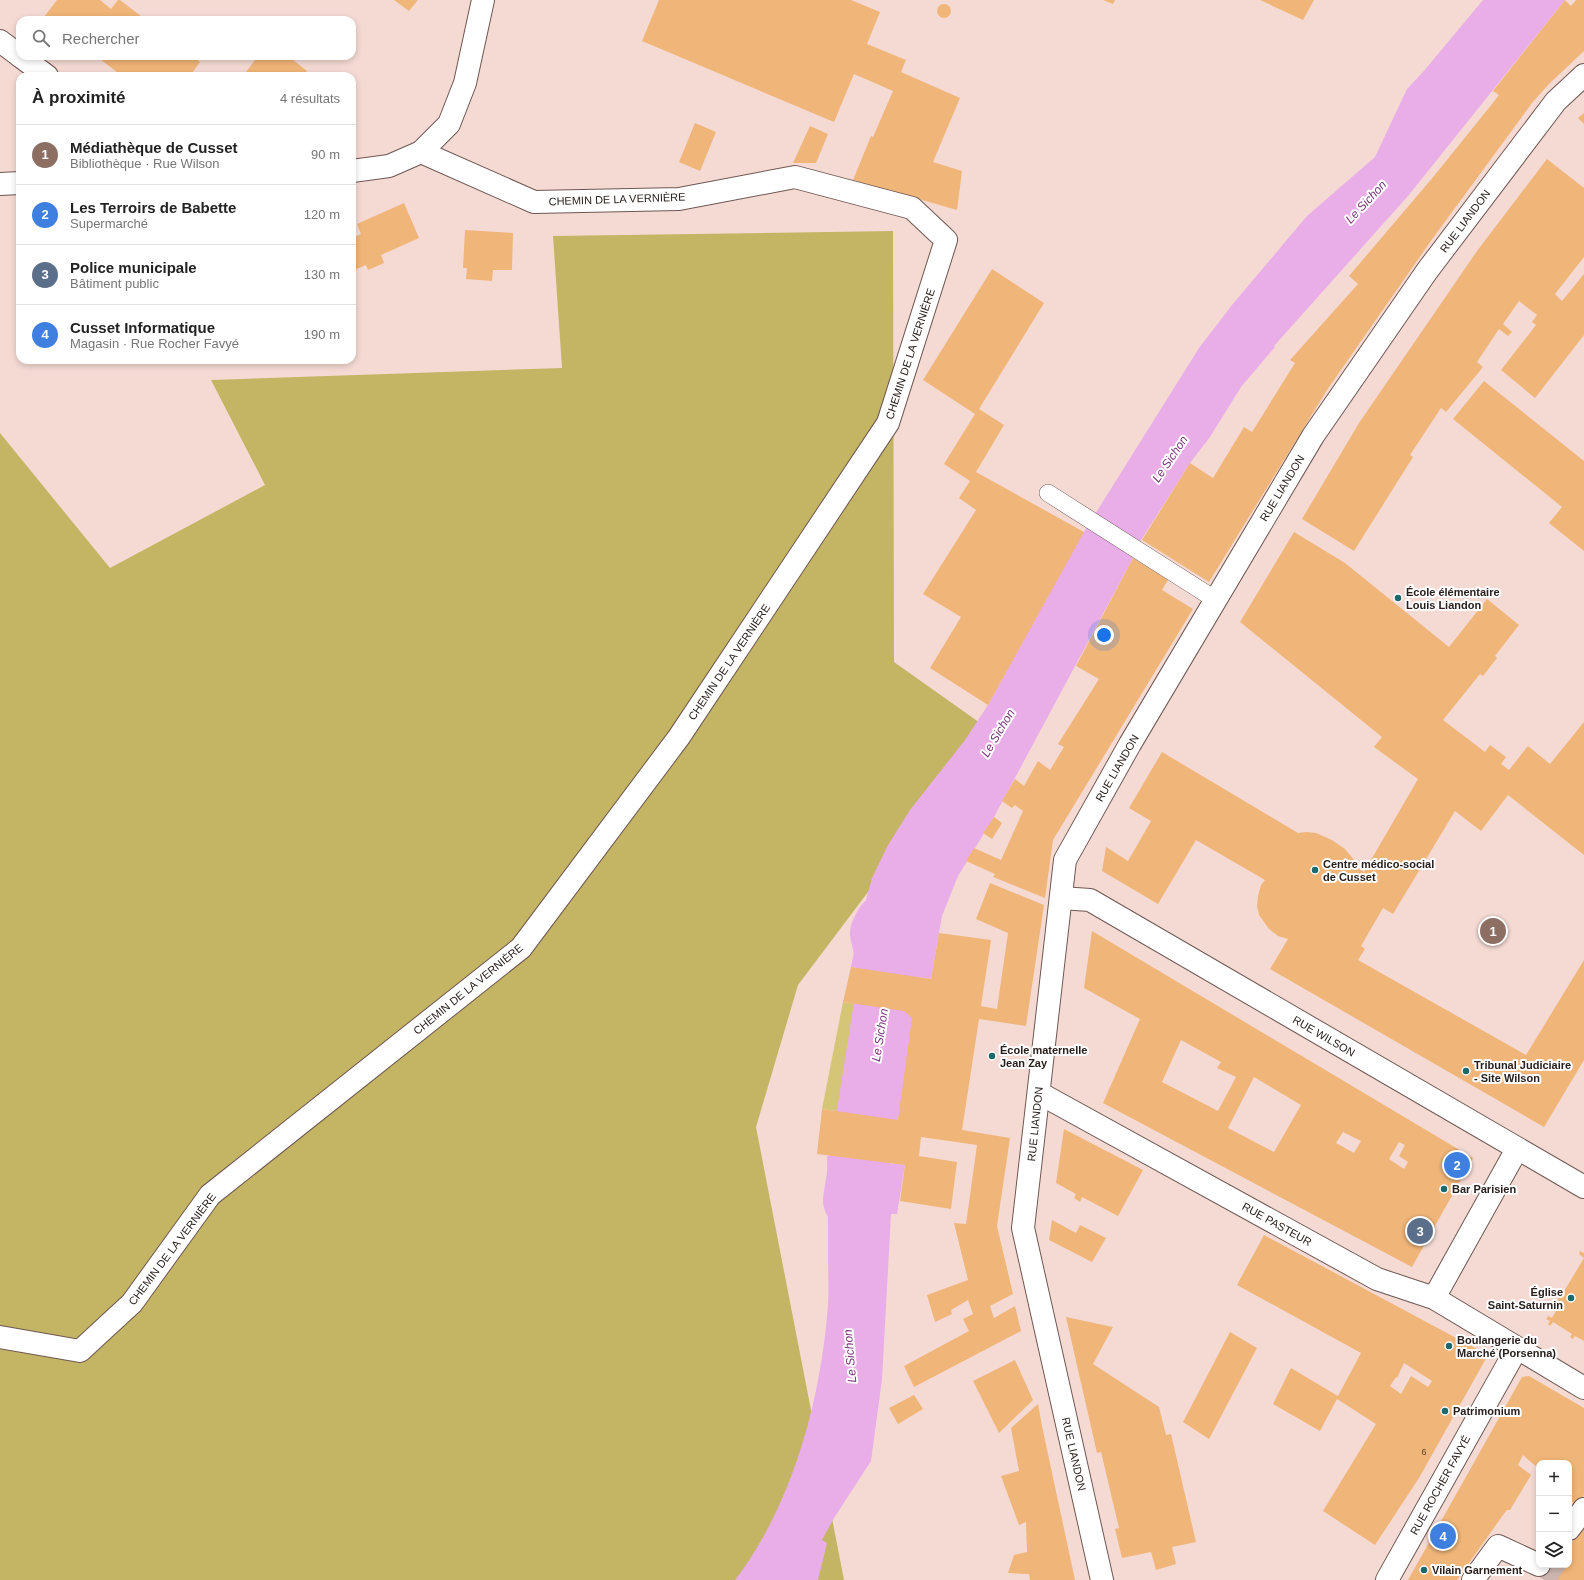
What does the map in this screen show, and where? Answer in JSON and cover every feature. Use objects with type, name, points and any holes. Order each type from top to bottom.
[{"type":"street","points":[[356,170],[389,166],[421,152],[449,124],[465,83],[483,0]]},
{"type":"street","points":[[0,41],[16,53]]},
{"type":"street","points":[[25,60],[42,72]]},
{"type":"street","name":"RUE LIANDON","points":[[1102,1580],[1023,1228],[1065,860],[1130,744],[1313,436],[1427,271],[1556,101],[1584,75]]},
{"type":"street","name":"CHEMIN DE LA VERNIÈRE","points":[[0,1337],[80,1351],[132,1303],[210,1195],[521,948],[679,737],[888,423],[946,240],[912,208],[795,177],[680,199],[534,202],[421,152]]},
{"type":"street","points":[[0,184],[16,183]]},
{"type":"street","name":"RUE WILSON","points":[[1061,898],[1090,900],[1584,1187]]},
{"type":"street","name":"RUE PASTEUR","points":[[1039,1093],[1377,1279],[1434,1298],[1584,1388]]},
{"type":"street","points":[[1434,1298],[1517,1149]]},
{"type":"street","name":"RUE ROCHER FAVYÉ","points":[[1387,1580],[1517,1348]]},
{"type":"street","points":[[1572,1525],[1584,1509]]},
{"type":"street","points":[[1473,1580],[1498,1546],[1536,1563]]},
{"type":"street","points":[[1534,1580],[1539,1568]]},
{"type":"lane","points":[[1048,493],[1216,600]]},
{"type":"shaded area","points":[[893,231],[894,662],[990,730],[798,985],[756,1127],[844,1580],[0,1580],[0,433],[110,568],[265,485],[211,380],[562,368],[553,236]]},
{"type":"shaded area","points":[[843,1002],[904,1011],[912,1018],[898,1120],[822,1109]]},
{"type":"water","points":[[1483,0],[1565,0],[1408,196],[1274,346],[1275,347],[1241,387],[1210,437],[1190,463],[1131,556],[1133,558],[994,817],[958,876],[942,916],[931,979],[851,967],[861,918],[872,878],[888,845],[910,810],[965,740],[988,705],[1077,543],[1199,348],[1232,305],[1307,216],[1375,157],[1407,89]]},
{"type":"water","points":[[827,1156],[905,1165],[897,1214],[891,1214],[882,1379],[871,1461],[834,1518],[822,1540],[827,1543],[818,1580],[735,1580],[755,1550],[773,1518],[788,1484],[801,1449],[819,1377],[828,1305]]},
{"type":"building","points":[[57,0],[100,0],[111,9],[118,0],[120,0],[141,16],[45,16]]},
{"type":"building","points":[[394,0],[418,0],[409,11]]},
{"type":"building","points":[[659,0],[851,0],[880,12],[867,44],[906,60],[901,72],[960,98],[933,162],[962,171],[957,210],[853,180],[871,136],[873,137],[893,91],[854,74],[834,122],[642,41]]},
{"type":"building","points":[[1103,0],[1115,0],[1113,4]]},
{"type":"building","points":[[1260,0],[1314,0],[1303,20]]},
{"type":"building","points":[[1565,0],[1571,6],[1576,0],[1584,0],[1584,51],[1549,84],[1532,103],[1433,238],[1327,390],[1209,582],[1142,540],[1190,463],[1213,478],[1244,427],[1252,432],[1295,363],[1290,360],[1358,284],[1349,276],[1434,176],[1492,104],[1499,95],[1493,91]]},
{"type":"building","points":[[941,4],[947,4],[951,8],[951,14],[947,18],[941,18],[937,14],[937,8]]},
{"type":"building","points":[[101,60],[197,60],[200,62],[193,72],[117,72]]},
{"type":"building","points":[[255,60],[293,60],[307,71],[306,72],[246,72]]},
{"type":"building","points":[[1584,113],[1584,124],[1578,118]]},
{"type":"building","points":[[695,123],[716,132],[700,171],[679,162]]},
{"type":"building","points":[[810,126],[828,134],[816,163],[793,163]]},
{"type":"building","points":[[1547,159],[1584,188],[1584,257],[1555,294],[1562,301],[1584,274],[1584,335],[1535,398],[1501,370],[1536,325],[1532,322],[1537,315],[1519,301],[1503,324],[1512,332],[1508,336],[1499,329],[1477,362],[1483,367],[1446,412],[1441,408],[1410,455],[1413,457],[1354,551],[1302,519],[1359,423],[1477,251]]},
{"type":"building","points":[[404,203],[419,238],[381,255],[384,263],[368,270],[366,265],[356,269],[356,236],[361,234],[357,224]]},
{"type":"building","points":[[465,230],[513,233],[512,270],[493,270],[492,281],[466,279],[467,268],[463,268]]},
{"type":"building","points":[[992,269],[1044,303],[979,409],[1004,425],[976,472],[1084,532],[988,705],[930,668],[961,617],[923,594],[976,510],[959,498],[970,481],[944,464],[975,414],[923,380]]},
{"type":"building","points":[[1484,381],[1584,461],[1584,551],[1549,523],[1562,507],[1453,419]]},
{"type":"building","points":[[1294,532],[1345,563],[1449,647],[1487,599],[1519,625],[1495,656],[1497,658],[1483,676],[1480,674],[1443,720],[1485,752],[1490,745],[1506,757],[1501,764],[1509,770],[1528,746],[1550,764],[1584,722],[1584,855],[1508,795],[1481,831],[1455,811],[1393,914],[1383,908],[1361,946],[1365,949],[1358,960],[1526,1055],[1584,960],[1584,1060],[1544,1127],[1270,969],[1288,939],[1278,936],[1269,929],[1259,915],[1257,906],[1258,896],[1261,885],[1265,880],[1196,840],[1158,904],[1102,871],[1106,847],[1128,861],[1151,821],[1129,808],[1162,752],[1298,833],[1316,833],[1332,840],[1345,849],[1355,861],[1358,868],[1364,872],[1418,779],[1374,747],[1382,737],[1240,622]]},
{"type":"building","points":[[1133,558],[1168,580],[1162,590],[1193,609],[1053,840],[1045,898],[993,877],[995,874],[966,861],[974,848],[1001,860],[1023,811],[1015,805],[1012,808],[1002,801],[1015,779],[1024,786],[1038,761],[1050,770],[1064,747],[1058,744],[1099,679],[1076,666]]},
{"type":"building","points":[[994,817],[1002,823],[992,839],[983,833]]},
{"type":"building","points":[[990,883],[1044,905],[1026,1026],[979,1019],[962,1130],[1010,1138],[997,1226],[1013,1294],[990,1306],[994,1318],[1015,1306],[1021,1331],[914,1387],[904,1366],[969,1331],[963,1319],[973,1314],[968,1300],[951,1310],[952,1314],[935,1322],[927,1295],[968,1280],[954,1223],[966,1224],[977,1145],[921,1137],[919,1156],[957,1162],[951,1209],[900,1201],[905,1165],[817,1154],[822,1109],[898,1120],[912,1018],[904,1011],[843,1002],[851,967],[931,979],[939,933],[991,940],[981,1006],[997,1009],[1008,933],[976,919]]},
{"type":"building","points":[[1092,931],[1473,1158],[1412,1267],[1103,1103],[1140,1019],[1084,988]],"holes":[[[1181,1040],[1221,1062],[1217,1068],[1236,1077],[1218,1111],[1162,1082]],[[1254,1077],[1301,1105],[1274,1152],[1228,1128]],[[1343,1132],[1361,1141],[1354,1153],[1336,1143]],[[1399,1142],[1405,1145],[1399,1156],[1408,1162],[1404,1169],[1389,1159]]]},
{"type":"building","points":[[1064,1129],[1143,1170],[1118,1216],[1082,1197],[1080,1202],[1074,1198],[1076,1194],[1056,1183]]},
{"type":"building","points":[[1052,1220],[1076,1233],[1080,1225],[1106,1238],[1092,1262],[1049,1240]]},
{"type":"building","points":[[1264,1235],[1488,1355],[1419,1478],[1375,1545],[1323,1511],[1376,1424],[1337,1399],[1320,1431],[1273,1404],[1291,1368],[1338,1396],[1361,1353],[1237,1285]],"holes":[[[1404,1363],[1432,1381],[1428,1387],[1411,1376],[1401,1394],[1390,1386],[1396,1377],[1397,1378]]]},
{"type":"building","points":[[1580,1251],[1584,1253],[1584,1258],[1579,1254]]},
{"type":"building","name":"Église Saint-Saturnin","points":[[1584,1258],[1584,1341],[1575,1336],[1573,1339],[1570,1337],[1572,1334],[1553,1322],[1550,1326],[1548,1324],[1550,1321],[1546,1319],[1548,1316],[1552,1318],[1561,1302],[1557,1300],[1560,1296],[1555,1293],[1557,1290],[1563,1293]]},
{"type":"building","points":[[1066,1317],[1113,1327],[1093,1364],[1159,1407],[1166,1435],[1171,1434],[1196,1542],[1172,1547],[1176,1564],[1156,1570],[1151,1552],[1122,1558],[1115,1529],[1119,1528],[1101,1452],[1097,1453]]},
{"type":"building","points":[[1230,1332],[1257,1348],[1209,1439],[1183,1422]]},
{"type":"building","points":[[1015,1360],[1033,1400],[999,1433],[973,1381]]},
{"type":"building","points":[[1529,1376],[1584,1408],[1584,1495],[1579,1503],[1574,1503],[1572,1501],[1572,1460],[1536,1460],[1536,1466],[1523,1455],[1518,1465],[1531,1475],[1510,1510],[1507,1510],[1503,1515],[1457,1580],[1408,1580],[1522,1377]]},
{"type":"building","points":[[914,1395],[923,1409],[898,1424],[889,1408]]},
{"type":"building","points":[[1038,1404],[1075,1580],[1030,1580],[1029,1574],[1008,1573],[1014,1555],[1027,1552],[1026,1522],[1019,1525],[1001,1476],[1019,1471],[1011,1428]]},
{"type":"building","points":[[1584,1527],[1584,1580],[1545,1580],[1553,1568],[1572,1568],[1572,1542]]},
{"type":"waterway","name":"Le Sichon","points":[[854,1200],[890,973],[881,933],[885,925]]},
{"type":"tunnel","points":[[1546,1568],[1564,1580]]},
{"type":"place","name":"École élémentaire Louis Liandon","points":[[1398,598]]},
{"type":"place","name":"Centre médico-social de Cusset","points":[[1315,870]]},
{"type":"place","name":"Médiathèque de Cusset","points":[[1493,931]]},
{"type":"place","name":"École maternelle Jean Zay","points":[[992,1056]]},
{"type":"place","name":"Tribunal Judiciaire - Site Wilson","points":[[1466,1071]]},
{"type":"place","name":"Les Terroirs de Babette","points":[[1457,1165]]},
{"type":"place","name":"Bar Parisien","points":[[1444,1189]]},
{"type":"place","name":"Police municipale","points":[[1420,1231]]},
{"type":"place","name":"Église Saint-Saturnin","points":[[1571,1298]]},
{"type":"place","name":"Boulangerie du Marché (Porsenna)","points":[[1449,1346]]},
{"type":"place","name":"Patrimonium","points":[[1445,1411]]},
{"type":"place","name":"Cusset Informatique","points":[[1443,1536]]},
{"type":"place","name":"Vilain Garnement","points":[[1424,1570]]}]
